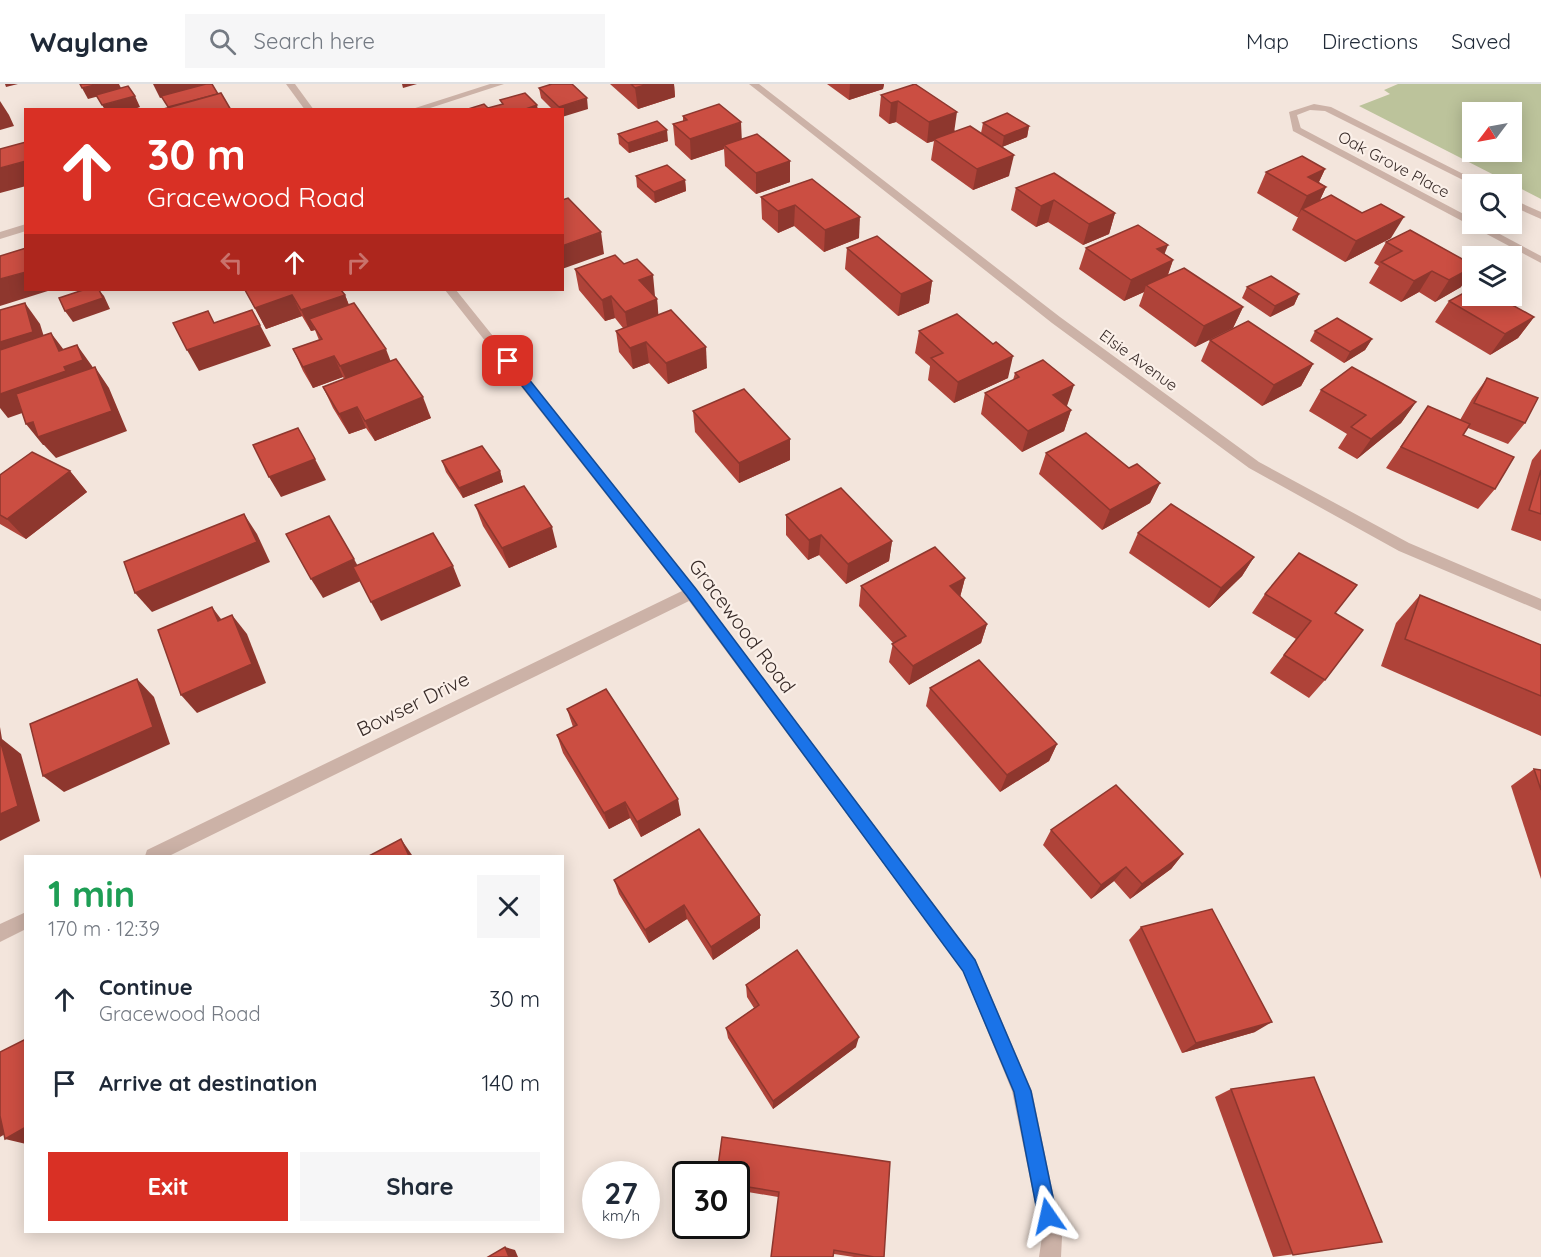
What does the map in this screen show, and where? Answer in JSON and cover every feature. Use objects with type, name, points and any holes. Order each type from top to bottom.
[{"type":"street","points":[[290,84],[308,108]]},
{"type":"street","points":[[420,108],[500,84]]},
{"type":"street","name":"Elsie Avenue","points":[[753,84],[1056,320],[1254,465],[1404,547],[1541,605]]},
{"type":"street","name":"Oak Grove Place","points":[[1462,176],[1328,109],[1316,106],[1303,108],[1292,114],[1296,129],[1462,218]]},
{"type":"street","points":[[1522,207],[1541,216]]},
{"type":"street","points":[[0,236],[24,228]]},
{"type":"street","name":"Oak Grove Place","points":[[1492,234],[1541,260]]},
{"type":"street","name":"Gracewood Road","points":[[453,291],[691,592],[969,966],[1022,1091],[1052,1237],[1050,1257]]},
{"type":"street","name":"Bowser Drive","points":[[155,855],[691,592]]},
{"type":"street","points":[[0,933],[24,921]]},
{"type":"green space","points":[[1398,84],[1541,84],[1541,199],[1522,189],[1522,174],[1492,174],[1469,162],[1522,162],[1522,102],[1462,102],[1462,159],[1359,106],[1390,94],[1384,90]]},
{"type":"building","points":[[80,84],[99,84],[82,88]]},
{"type":"building","points":[[212,84],[218,94],[168,107],[161,96]]},
{"type":"building","points":[[552,84],[572,84],[587,98],[559,107],[539,88]]},
{"type":"building","points":[[631,84],[648,84],[635,88]]},
{"type":"building","points":[[915,84],[957,112],[929,122],[898,101],[891,103],[881,95]]},
{"type":"building","points":[[128,86],[135,96],[102,105],[96,95]]},
{"type":"building","points":[[221,93],[230,108],[167,108]]},
{"type":"building","points":[[525,93],[537,105],[529,108],[488,108],[503,104],[500,100]]},
{"type":"building","points":[[484,104],[488,108],[471,108]]},
{"type":"building","points":[[719,104],[741,122],[690,139],[673,124],[687,120],[683,116]]},
{"type":"building","points":[[1007,113],[1029,126],[1004,136],[983,123]]},
{"type":"building","points":[[657,121],[667,130],[628,143],[618,134]]},
{"type":"building","points":[[970,126],[1014,155],[977,169],[934,139]]},
{"type":"building","points":[[757,134],[790,161],[756,173],[724,145]]},
{"type":"building","points":[[24,143],[24,162],[0,168],[0,149]]},
{"type":"building","points":[[1302,156],[1325,169],[1308,177],[1326,187],[1307,196],[1266,172]]},
{"type":"building","points":[[667,165],[685,180],[654,192],[636,176]]},
{"type":"building","points":[[1054,173],[1115,213],[1089,224],[1054,200],[1041,206],[1016,188]]},
{"type":"building","points":[[812,179],[860,217],[825,230],[795,205],[778,211],[761,197]]},
{"type":"building","points":[[1331,195],[1362,213],[1381,204],[1404,217],[1356,241],[1302,209]]},
{"type":"building","points":[[568,198],[601,232],[564,245],[564,199]]},
{"type":"building","points":[[1138,225],[1168,245],[1157,249],[1173,260],[1131,280],[1086,248]]},
{"type":"building","points":[[1410,230],[1462,259],[1462,273],[1449,280],[1432,271],[1414,281],[1381,262],[1402,251],[1386,242]]},
{"type":"building","points":[[877,236],[932,281],[901,294],[847,248]]},
{"type":"building","points":[[24,249],[24,273],[0,279],[0,256]]},
{"type":"building","points":[[615,255],[624,264],[637,259],[653,275],[639,280],[657,299],[625,312],[611,296],[602,300],[575,269]]},
{"type":"building","points":[[1184,268],[1243,307],[1204,326],[1146,285]]},
{"type":"building","points":[[1271,276],[1299,294],[1275,306],[1247,287]]},
{"type":"building","points":[[80,291],[100,291],[103,298],[65,311],[59,298]]},
{"type":"building","points":[[246,291],[342,291],[345,295],[301,310],[292,295],[255,308]]},
{"type":"building","points":[[1462,294],[1462,306],[1514,306],[1534,317],[1505,334],[1449,301]]},
{"type":"building","points":[[25,303],[33,332],[0,342],[0,310]]},
{"type":"building","points":[[354,303],[386,349],[340,366],[334,356],[303,367],[293,349],[322,339],[309,319]]},
{"type":"building","points":[[252,310],[260,325],[187,350],[173,323],[208,311],[214,323]]},
{"type":"building","points":[[671,310],[706,347],[666,363],[646,342],[630,348],[616,331]]},
{"type":"building","points":[[957,314],[993,344],[996,342],[1013,356],[958,382],[931,358],[943,353],[919,331]]},
{"type":"building","points":[[1337,318],[1372,339],[1350,352],[1315,331]]},
{"type":"building","points":[[1248,321],[1313,364],[1274,385],[1210,340]]},
{"type":"building","points":[[51,333],[59,351],[77,345],[83,360],[64,367],[66,371],[0,394],[0,350]]},
{"type":"building","points":[[396,359],[423,397],[365,421],[357,407],[339,414],[323,387]]},
{"type":"building","points":[[1043,360],[1074,385],[1053,395],[1071,410],[1028,431],[985,393],[1019,377],[1015,373]]},
{"type":"building","points":[[95,367],[112,411],[38,437],[33,422],[26,424],[16,394]]},
{"type":"building","points":[[1352,367],[1416,402],[1371,439],[1351,427],[1366,415],[1321,390]]},
{"type":"building","points":[[1487,378],[1538,398],[1525,423],[1474,403]]},
{"type":"building","points":[[744,389],[790,439],[739,463],[693,411]]},
{"type":"building","points":[[1428,406],[1470,424],[1463,435],[1514,457],[1495,489],[1401,447]]},
{"type":"building","points":[[298,428],[315,459],[269,477],[253,445]]},
{"type":"building","points":[[1086,433],[1129,468],[1137,464],[1160,483],[1110,510],[1046,453]]},
{"type":"building","points":[[482,446],[500,471],[459,488],[442,461]]},
{"type":"building","points":[[32,452],[70,471],[7,519],[0,515],[0,475]]},
{"type":"building","points":[[1541,470],[1541,514],[1529,510]]},
{"type":"building","points":[[524,486],[552,527],[502,548],[475,505]]},
{"type":"building","points":[[841,488],[892,541],[848,564],[821,535],[809,540],[786,515]]},
{"type":"building","points":[[1171,504],[1254,557],[1221,588],[1138,533]]},
{"type":"building","points":[[244,514],[257,542],[135,593],[124,562]]},
{"type":"building","points":[[329,516],[354,559],[311,579],[286,534]]},
{"type":"building","points":[[433,533],[453,566],[371,602],[353,567]]},
{"type":"building","points":[[935,547],[965,578],[950,586],[987,624],[913,666],[892,644],[906,636],[861,586]]},
{"type":"building","points":[[1299,553],[1357,585],[1335,613],[1363,630],[1325,680],[1284,655],[1311,621],[1265,594]]},
{"type":"building","points":[[1420,595],[1541,645],[1541,696],[1405,639]]},
{"type":"building","points":[[212,607],[218,621],[232,615],[252,664],[181,695],[158,630]]},
{"type":"building","points":[[979,660],[1057,744],[1007,775],[930,688]]},
{"type":"building","points":[[137,679],[153,727],[43,776],[30,724]]},
{"type":"building","points":[[606,689],[678,799],[637,822],[625,802],[604,813],[557,735],[577,725],[567,709]]},
{"type":"building","points":[[0,740],[18,806],[0,814]]},
{"type":"building","points":[[1534,769],[1541,770],[1541,790]]},
{"type":"building","points":[[1116,785],[1183,854],[1142,884],[1126,867],[1101,885],[1051,830]]},
{"type":"building","points":[[699,829],[760,915],[711,947],[684,905],[645,930],[614,880]]},
{"type":"building","points":[[401,839],[409,855],[371,855]]},
{"type":"building","points":[[1212,909],[1272,1022],[1196,1043],[1141,927]]},
{"type":"building","points":[[797,950],[859,1037],[773,1101],[726,1028],[759,1005],[746,985]]},
{"type":"building","points":[[24,1040],[24,1128],[5,1139],[0,1116],[0,1052]]},
{"type":"building","points":[[1314,1077],[1382,1242],[1293,1255],[1231,1089]]},
{"type":"building","points":[[722,1137],[890,1162],[884,1257],[834,1250],[833,1257],[771,1257],[779,1192],[750,1187],[750,1161],[719,1161]]},
{"type":"building","points":[[505,1247],[509,1257],[488,1257]]},
{"type":"route","points":[[508,361],[691,592],[969,966],[1022,1091],[1048,1216]]}]
